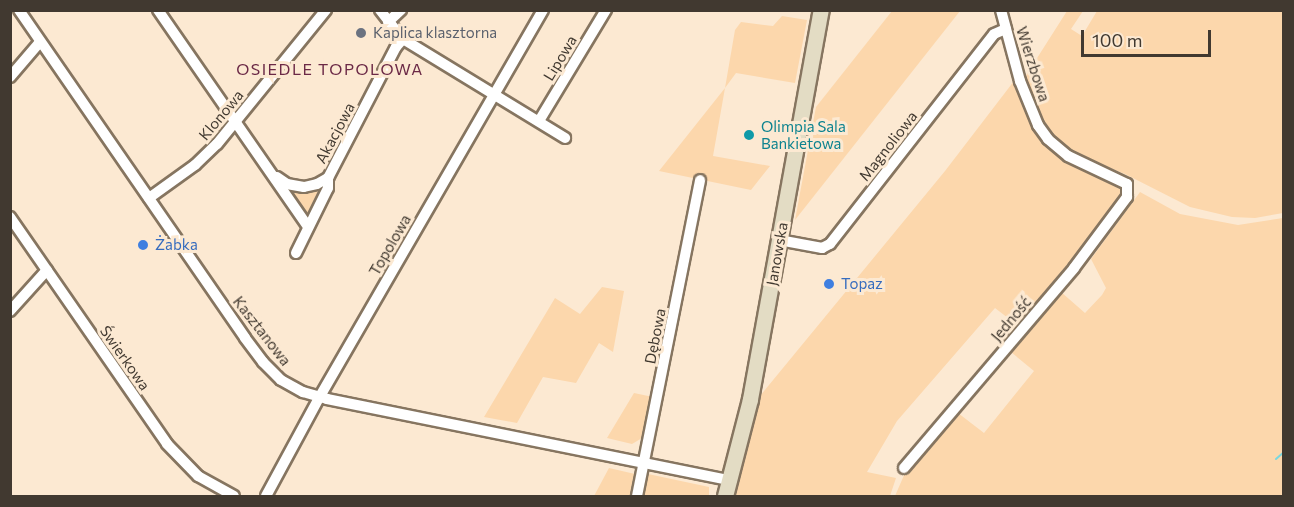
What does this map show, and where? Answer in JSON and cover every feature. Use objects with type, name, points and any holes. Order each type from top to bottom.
[{"type":"main road","name":"Janowska","points":[[725,496],[750,399],[821,10]]},
{"type":"street","name":"Kasztanowa","points":[[19,10],[263,362],[290,385],[320,398],[729,480]]},
{"type":"street","points":[[158,10],[308,227]]},
{"type":"street","name":"Klonowa","points":[[149,198],[195,165],[235,122],[326,10]]},
{"type":"street","points":[[380,10],[403,39],[565,138]]},
{"type":"street","points":[[388,22],[401,10]]},
{"type":"street","name":"Topolowa","points":[[266,496],[543,10]]},
{"type":"street","name":"Lipowa","points":[[539,121],[606,10]]},
{"type":"street","name":"Wierzbowa","points":[[1001,10],[1020,81],[1038,125],[1048,139],[1068,156],[1127,184]]},
{"type":"street","name":"Magnoliowa","points":[[780,240],[822,248],[830,244],[994,34],[1006,29]]},
{"type":"street","name":"Akacjowa","points":[[296,253],[328,188],[328,178],[396,47],[403,39]]},
{"type":"street","points":[[10,76],[40,42]]},
{"type":"street","name":"Akacjowa","points":[[272,174],[287,184],[304,187],[328,178]]},
{"type":"street","name":"Dębowa","points":[[637,496],[700,180]]},
{"type":"street","name":"Jedność","points":[[904,468],[1074,268],[1123,206],[1127,197],[1127,184]]},
{"type":"street","name":"Świerkowa","points":[[10,217],[173,452],[198,476],[234,496]]},
{"type":"street","points":[[10,311],[47,270]]},
{"type":"shaded area","points":[[892,11],[960,11],[795,220],[816,107]]},
{"type":"shaded area","points":[[1067,11],[1083,11],[1071,29],[1082,36],[1097,11],[1283,11],[1283,213],[1255,218],[1232,217],[1190,207],[1125,174],[1063,149],[1044,129],[1026,85],[1025,77]]},
{"type":"shaded area","points":[[782,16],[807,20],[795,83],[736,73],[725,88],[735,30],[741,22],[773,26]]},
{"type":"shaded area","points":[[1014,81],[1032,120],[1050,148],[1071,164],[1116,180],[1121,188],[1118,206],[1017,325],[995,308],[897,421],[867,472],[896,478],[890,496],[731,496],[760,396],[945,171]]},
{"type":"shaded area","points":[[725,88],[713,156],[770,166],[751,190],[659,171]]},
{"type":"shaded area","points":[[324,186],[308,220],[288,189]]},
{"type":"shaded area","points":[[1140,192],[1180,214],[1238,225],[1283,218],[1283,496],[895,496],[905,473],[958,413],[984,433],[1034,371],[1011,352],[1061,292],[1085,313],[1102,295],[1106,288],[1091,259]]},
{"type":"shaded area","points":[[602,287],[624,291],[613,352],[599,343],[576,383],[543,377],[517,423],[484,417],[555,298],[580,314]]},
{"type":"shaded area","points":[[634,393],[653,397],[642,438],[632,444],[607,438]]},
{"type":"shaded area","points":[[609,468],[635,474],[631,496],[594,496]]},
{"type":"shaded area","points":[[648,474],[709,487],[709,496],[644,496]]},
{"type":"waterway","points":[[1276,459],[1284,452]]},
{"type":"place","name":"Kaplica klasztorna","points":[[361,33]]},
{"type":"place","name":"Olimpia Sala Bankietowa","points":[[749,135]]},
{"type":"place","name":"Żabka","points":[[143,245]]},
{"type":"place","name":"Topaz","points":[[829,284]]},
{"type":"district","name":"OSIEDLE TOPOLOWA","points":[[330,69]]}]
